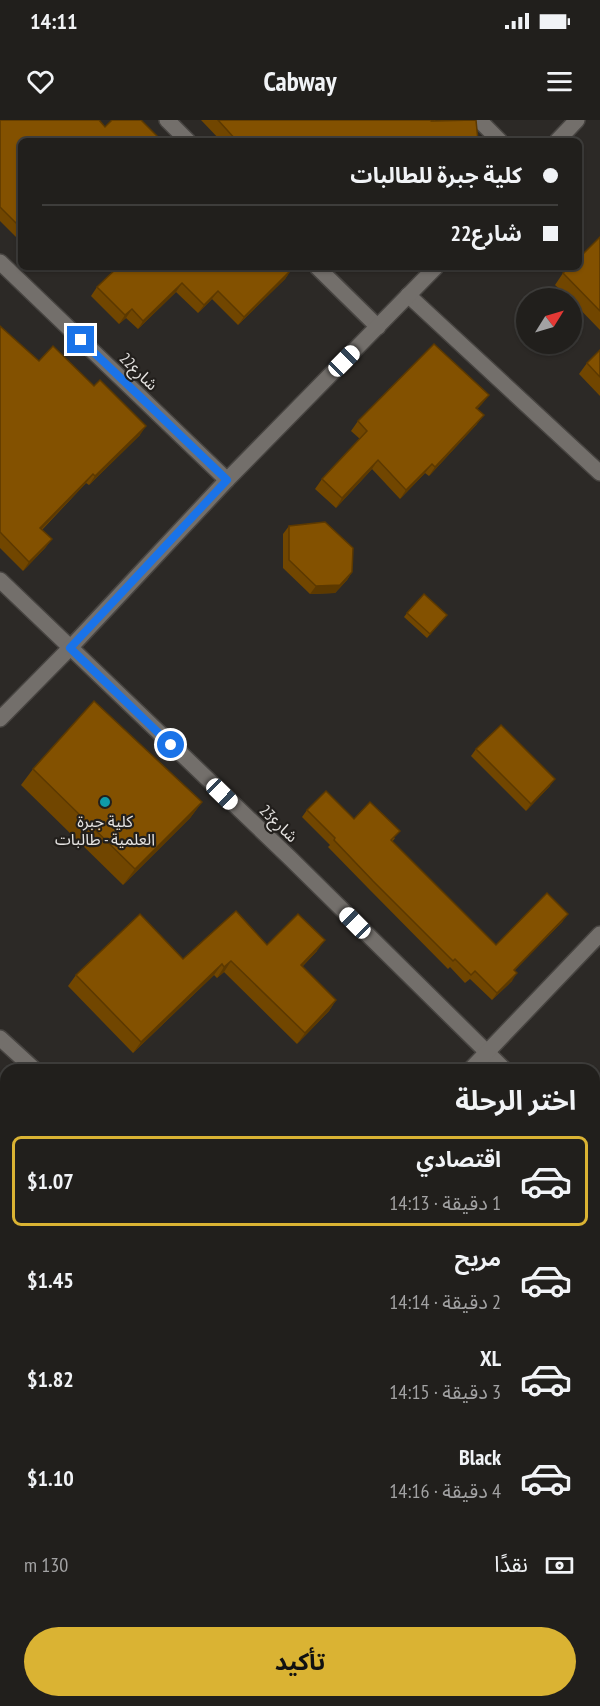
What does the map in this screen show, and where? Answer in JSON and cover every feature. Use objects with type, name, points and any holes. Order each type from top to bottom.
[{"type":"street","points":[[166,120],[185,138]]},
{"type":"street","points":[[479,120],[497,138]]},
{"type":"street","points":[[560,138],[578,120]]},
{"type":"street","name":"شارع22","points":[[0,262],[227,480]]},
{"type":"street","points":[[320,270],[378,327]]},
{"type":"street","points":[[0,719],[70,648],[227,480],[433,270]]},
{"type":"street","points":[[408,295],[600,472]]},
{"type":"street","name":"شارع23","points":[[0,580],[290,858],[499,1064]]},
{"type":"street","points":[[476,1064],[600,934]]},
{"type":"street","points":[[0,1038],[28,1064]]},
{"type":"building","points":[[0,120],[99,120],[105,127],[112,120],[141,120],[159,138],[18,138],[18,225],[0,207]]},
{"type":"building","points":[[218,120],[476,120],[478,138],[234,138]]},
{"type":"building","points":[[600,237],[600,311],[582,293],[582,288],[578,288],[563,273],[566,270],[582,270],[582,255]]},
{"type":"building","points":[[115,270],[291,270],[244,317],[218,291],[204,305],[182,283],[143,321],[132,309],[125,315],[97,287]]},
{"type":"building","points":[[0,326],[39,361],[53,346],[94,386],[100,380],[146,426],[95,476],[93,474],[40,528],[52,539],[29,562],[0,532]]},
{"type":"building","points":[[434,344],[489,395],[476,408],[484,415],[435,467],[432,464],[406,490],[378,460],[342,498],[322,479],[367,431],[358,421]]},
{"type":"building","points":[[600,350],[600,377],[587,363]]},
{"type":"building","points":[[325,522],[353,548],[352,572],[340,585],[316,586],[289,560],[289,526]]},
{"type":"building","points":[[424,594],[447,615],[430,634],[407,613]]},
{"type":"building","name":"كلية جبرة العلمية - طالبات","points":[[94,701],[202,802],[135,869],[33,769]]},
{"type":"building","points":[[501,725],[555,779],[531,804],[476,749]]},
{"type":"building","points":[[326,791],[354,819],[370,802],[400,831],[391,840],[496,945],[547,893],[568,914],[514,970],[517,973],[497,993],[475,971],[471,975],[455,959],[453,961],[373,881],[307,810]]},
{"type":"building","points":[[236,911],[267,945],[298,914],[325,940],[301,965],[336,1000],[305,1033],[231,961],[224,967],[222,964],[141,1042],[76,975],[140,914],[183,959]]},
{"type":"place","name":"كلية جبرة العلمية - طالبات","points":[[105,802]]},
{"type":"route","points":[[81,340],[227,480],[70,648],[171,745]]}]
